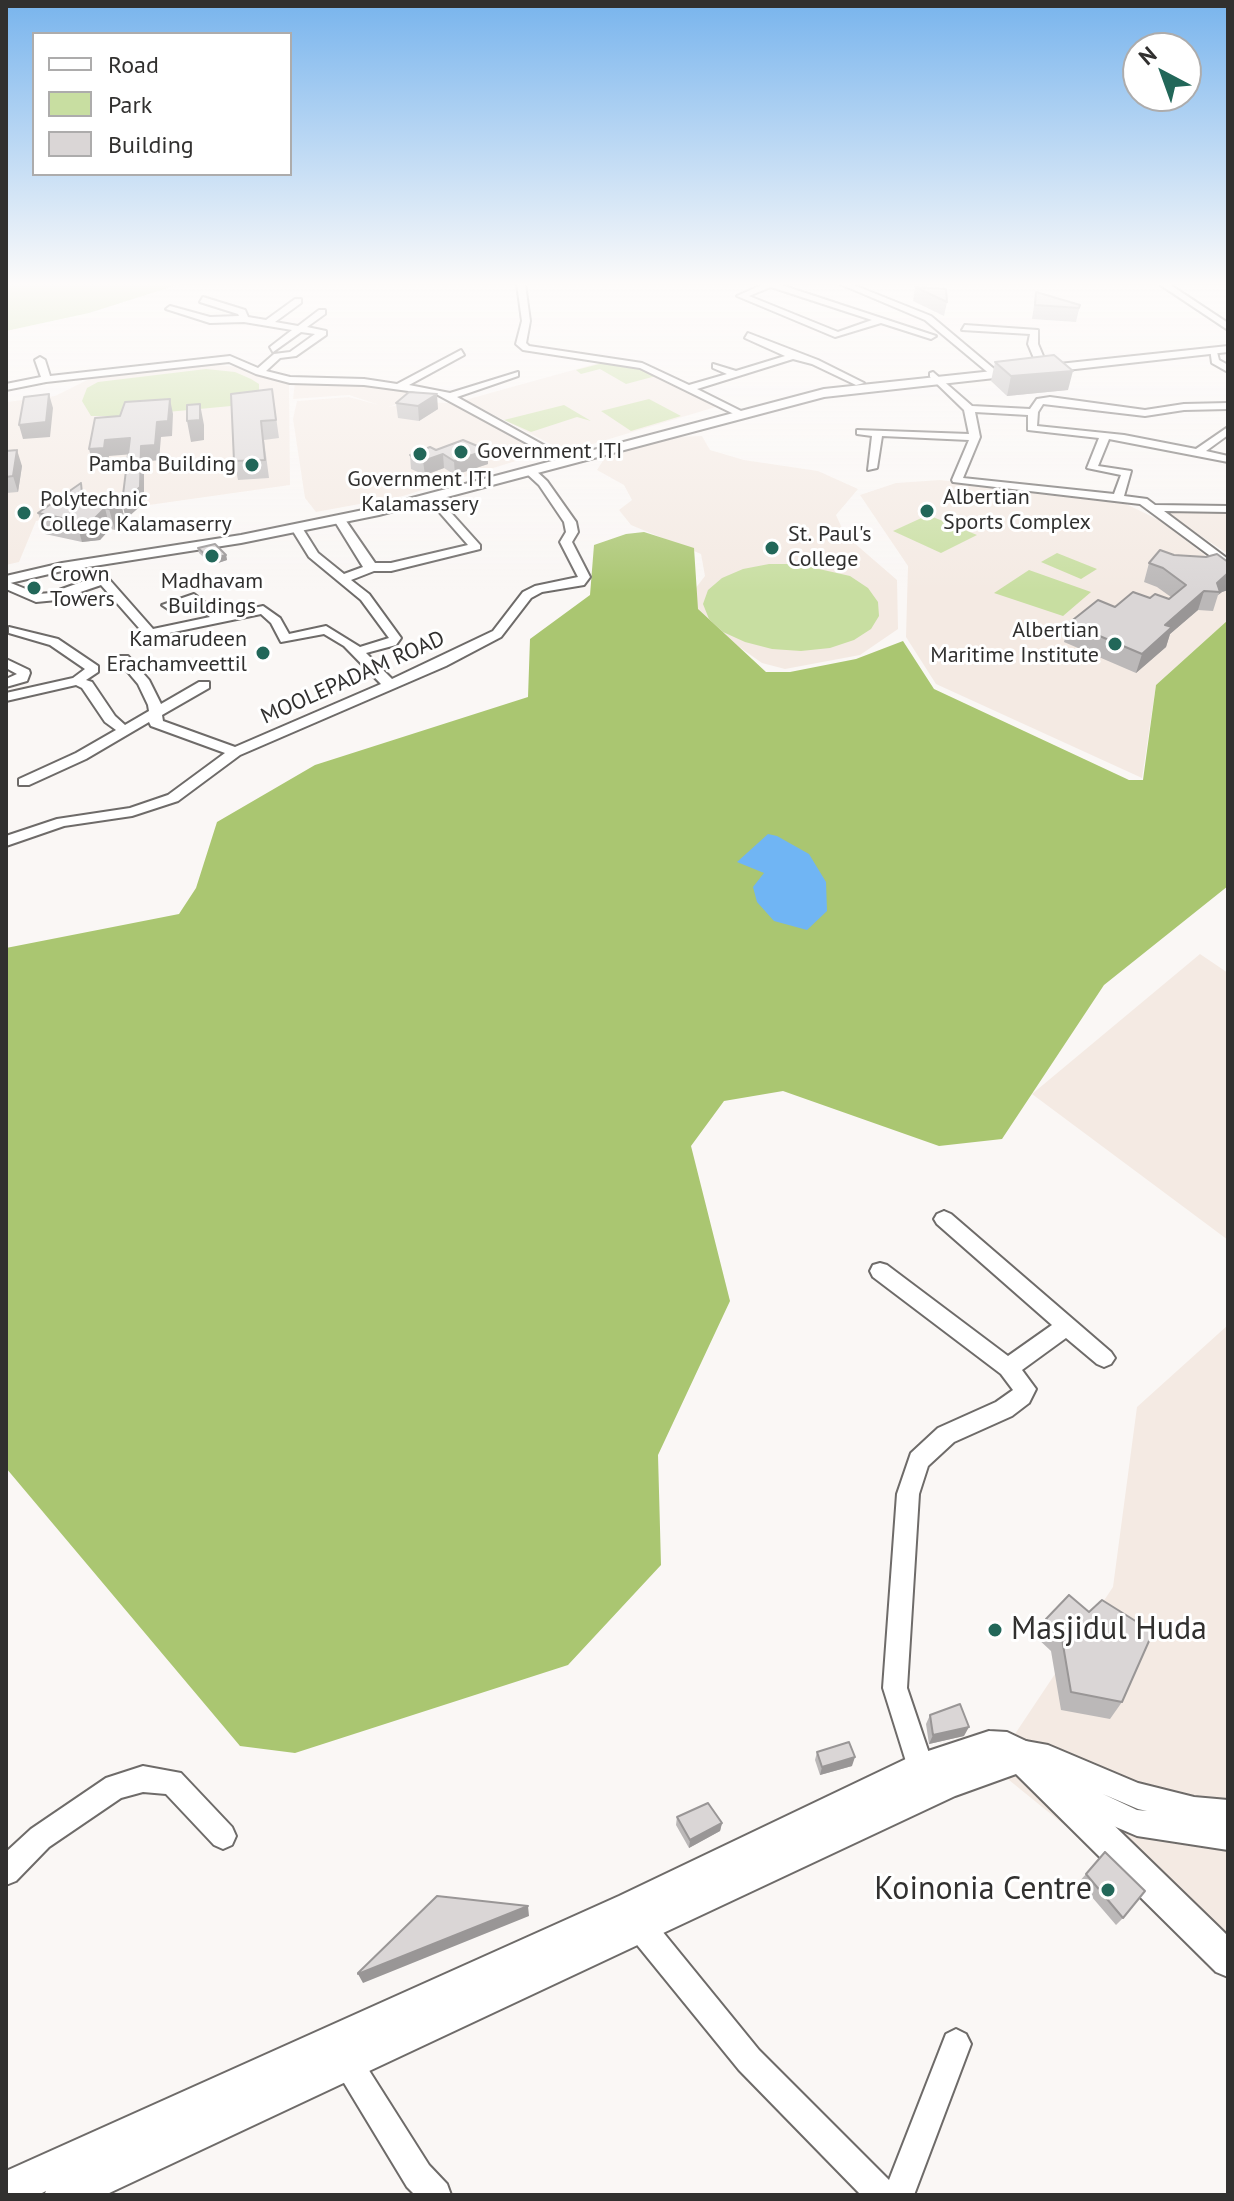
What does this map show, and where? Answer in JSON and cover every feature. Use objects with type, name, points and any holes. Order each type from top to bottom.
[{"type":"main road","points":[[6,580],[70,560],[189,543],[311,520],[530,471],[803,392],[836,387]]},
{"type":"main road","points":[[737,412],[868,387]]},
{"type":"main road","points":[[6,580],[62,567],[340,520],[432,498],[560,457],[588,452]]},
{"type":"main road","points":[[6,2190],[631,1908],[921,1768],[972,1761],[1002,1765],[1017,1753],[1228,1960]]},
{"type":"main road","points":[[63,2195],[639,1925],[972,1761]]},
{"type":"street","points":[[405,387],[440,392],[560,457]]},
{"type":"street","points":[[448,397],[478,387]]},
{"type":"street","points":[[688,388],[692,387]]},
{"type":"street","points":[[945,387],[969,409],[975,437],[957,480],[1143,501],[1225,561]]},
{"type":"street","points":[[688,388],[737,412]]},
{"type":"street","points":[[1228,406],[1184,407],[1145,413],[1040,401],[1033,412],[1032,428],[1105,436],[1228,459]]},
{"type":"street","points":[[969,409],[1033,412]]},
{"type":"street","points":[[1189,454],[1228,430]]},
{"type":"street","points":[[861,432],[975,437]]},
{"type":"street","points":[[872,468],[878,432]]},
{"type":"street","points":[[1105,436],[1092,468],[1127,473],[1118,497]]},
{"type":"street","name":"MOOLEPADAM ROAD","points":[[6,841],[62,822],[152,807],[173,798],[235,752],[389,686],[497,634],[527,595],[539,589],[580,582],[584,577],[566,542],[572,532],[570,522],[543,483],[530,471]]},
{"type":"street","points":[[344,578],[373,567],[391,567],[476,547],[432,498]]},
{"type":"street","points":[[1153,508],[1228,509]]},
{"type":"street","points":[[340,520],[367,564],[373,567]]},
{"type":"street","points":[[297,528],[313,555],[365,597],[395,638],[392,642],[359,651]]},
{"type":"street","points":[[6,580],[36,598],[53,597],[95,581],[104,581],[150,633],[263,610],[275,619],[285,639],[326,630],[359,651],[389,686]]},
{"type":"street","points":[[53,597],[64,607]]},
{"type":"street","points":[[168,605],[194,598],[220,619]]},
{"type":"street","points":[[6,697],[77,681],[93,669],[54,642],[8,630]]},
{"type":"street","points":[[123,659],[144,683],[155,705],[154,716],[160,726],[235,752]]},
{"type":"street","points":[[6,663],[24,673],[22,678],[6,683]]},
{"type":"street","points":[[77,681],[87,685],[110,719],[125,731]]},
{"type":"street","points":[[24,782],[81,756],[204,685]]},
{"type":"street","points":[[944,1219],[1104,1358]]},
{"type":"street","points":[[880,1271],[1008,1368],[1025,1389],[1004,1409],[946,1435],[919,1460],[908,1494],[895,1688],[921,1768]]},
{"type":"street","points":[[1008,1368],[1067,1326]]},
{"type":"street","points":[[1017,1753],[1048,1758],[1138,1796],[1194,1810],[1228,1813]]},
{"type":"street","points":[[1017,1753],[1099,1807],[1137,1823],[1192,1834],[1228,1837]]},
{"type":"street","points":[[6,1871],[40,1838],[115,1787],[143,1779],[172,1782],[223,1836]]},
{"type":"street","points":[[639,1925],[749,2060],[883,2195]]},
{"type":"street","points":[[899,2195],[956,2044]]},
{"type":"street","points":[[348,2063],[418,2176],[436,2195]]},
{"type":"shaded area","points":[[74,387],[289,387],[290,485],[36,521],[19,562],[6,565],[6,402],[55,396]]},
{"type":"shaded area","name":"Government ITI Kalamassery","points":[[294,387],[381,387],[434,393],[388,407],[413,402],[451,403],[545,452],[403,496],[316,512],[305,498],[293,419],[297,401],[349,397],[379,405],[349,395],[293,399]]},
{"type":"shaded area","points":[[513,387],[680,387],[719,406],[566,452],[465,400]]},
{"type":"shaded area","name":"St. Paul's College","points":[[702,436],[710,450],[744,460],[818,471],[858,489],[836,515],[845,535],[897,580],[898,629],[860,655],[785,669],[762,663],[702,621],[691,594],[705,576],[701,554],[631,525],[619,510],[632,500],[624,485],[597,470],[604,459],[633,448],[674,437]]},
{"type":"shaded area","points":[[940,480],[1122,502],[1161,521],[1228,573],[1228,620],[1156,685],[1142,778],[936,684],[906,637],[908,566],[860,495],[896,483]]},
{"type":"shaded area","points":[[1228,511],[1228,554],[1166,513],[1205,512]]},
{"type":"shaded area","points":[[1200,954],[1228,973],[1228,1240],[1032,1094]]},
{"type":"shaded area","points":[[1228,1325],[1228,1958],[993,1767],[1113,1587],[1137,1407]]},
{"type":"green space","points":[[259,387],[259,393],[254,399],[231,406],[125,416],[91,416],[82,401],[87,388]]},
{"type":"green space","points":[[649,399],[681,416],[631,431],[601,411]]},
{"type":"green space","points":[[564,405],[591,421],[577,417],[531,432],[504,420]]},
{"type":"green space","points":[[928,515],[977,535],[941,553],[893,531]]},
{"type":"green space","points":[[644,532],[694,548],[698,609],[766,672],[790,672],[856,659],[903,641],[934,689],[1129,780],[1143,780],[1156,685],[1228,620],[1228,886],[1104,985],[1002,1139],[939,1146],[783,1091],[724,1101],[691,1146],[730,1301],[658,1455],[661,1565],[568,1665],[295,1753],[240,1746],[6,1468],[6,948],[179,914],[196,888],[217,822],[315,765],[528,697],[530,639],[590,595],[594,545],[626,534]]},
{"type":"green space","points":[[1057,553],[1097,569],[1081,579],[1041,562]]},
{"type":"green space","points":[[769,564],[797,564],[850,576],[868,588],[878,602],[879,616],[871,629],[854,640],[830,648],[801,651],[772,649],[723,632],[709,619],[703,604],[708,590],[722,578],[743,569]]},
{"type":"green space","points":[[1029,570],[1091,592],[1063,616],[994,593]]},
{"type":"water","points":[[768,834],[809,854],[826,882],[827,911],[807,930],[774,921],[757,902],[753,887],[764,873],[737,862]]},
{"type":"building","points":[[272,389],[276,420],[261,421],[265,460],[234,461],[231,394]]},
{"type":"building","points":[[409,392],[437,394],[418,406],[396,403]]},
{"type":"building","points":[[49,394],[46,422],[19,425],[24,397]]},
{"type":"building","points":[[170,399],[168,421],[157,422],[155,445],[141,446],[140,487],[122,503],[130,438],[105,440],[104,448],[89,449],[95,418],[120,416],[125,402]]},
{"type":"building","points":[[200,404],[200,420],[187,421],[187,405]]},
{"type":"building","points":[[463,440],[487,450],[454,461],[443,454],[423,461],[410,455],[430,447],[436,450]]},
{"type":"building","points":[[17,450],[13,476],[6,477],[6,451]]},
{"type":"building","points":[[81,483],[82,494],[120,500],[94,519],[76,521],[38,513]]},
{"type":"building","points":[[215,544],[226,555],[210,559],[198,548]]},
{"type":"building","points":[[1160,550],[1174,555],[1206,557],[1217,554],[1228,562],[1228,573],[1217,583],[1220,592],[1204,591],[1165,625],[1172,627],[1142,654],[1069,623],[1098,600],[1115,607],[1133,592],[1150,598],[1155,594],[1169,599],[1186,585],[1163,568],[1149,563]]},
{"type":"building","points":[[1069,1595],[1089,1612],[1102,1600],[1153,1632],[1122,1702],[1071,1692],[1061,1633],[1046,1619]]},
{"type":"building","points":[[960,1704],[969,1727],[933,1735],[930,1715]]},
{"type":"building","points":[[849,1742],[855,1757],[822,1767],[817,1752]]},
{"type":"building","points":[[708,1803],[722,1823],[690,1840],[677,1817]]},
{"type":"building","name":"Koinonia Centre","points":[[1105,1852],[1145,1891],[1123,1918],[1086,1874]]},
{"type":"building","points":[[437,1896],[528,1906],[358,1974],[358,1973]]},
{"type":"place","name":"Government ITI","points":[[461,452]]},
{"type":"place","name":"Government ITI Kalamassery","points":[[420,454]]},
{"type":"place","name":"Pamba Building","points":[[252,465]]},
{"type":"place","name":"Albertian Sports Complex","points":[[927,511]]},
{"type":"place","name":"Polytechnic College Kalamaserry","points":[[24,513]]},
{"type":"place","name":"St. Paul's College","points":[[772,548]]},
{"type":"place","name":"Madhavam Buildings","points":[[212,556]]},
{"type":"place","name":"Crown Towers","points":[[34,588]]},
{"type":"place","name":"Albertian Maritime Institute","points":[[1115,644]]},
{"type":"place","name":"Kamarudeen Erachamveettil","points":[[263,653]]},
{"type":"place","name":"Masjidul Huda","points":[[995,1630]]},
{"type":"place","name":"Koinonia Centre","points":[[1108,1890]]}]
